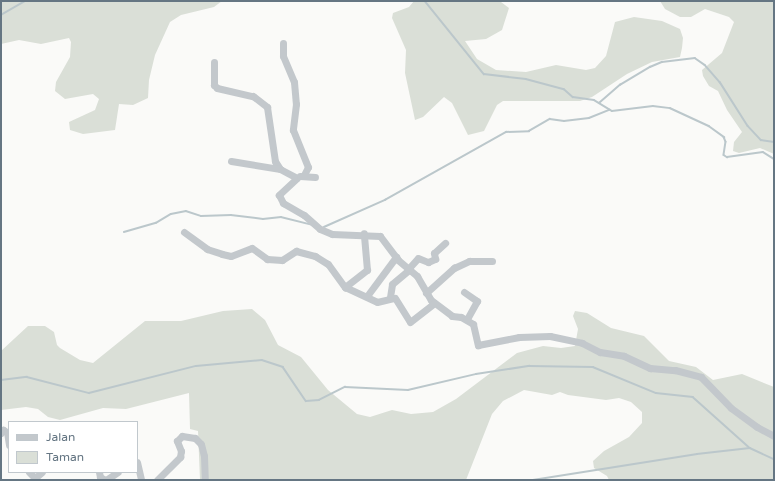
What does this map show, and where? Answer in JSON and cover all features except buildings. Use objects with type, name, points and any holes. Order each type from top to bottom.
[{"type":"street","points":[[283,43],[284,56],[294,82],[294,136],[304,152],[308,167],[304,175]]},
{"type":"street","points":[[214,62],[214,84],[217,88],[253,96],[268,107],[275,162],[280,169]]},
{"type":"street","points":[[231,161],[280,169],[296,176],[304,175],[315,177]]},
{"type":"street","points":[[296,176],[278,195],[279,199],[315,222],[320,229],[339,235],[364,233],[380,236],[396,257],[417,276],[426,293],[434,303],[452,316],[467,319],[475,326],[479,345],[519,337],[550,336],[582,343],[600,352],[624,356],[650,368],[675,370],[701,377],[731,408],[757,427],[774,436]]},
{"type":"street","points":[[184,232],[207,249],[230,256],[252,248],[267,259],[282,260],[296,251],[310,254],[328,264],[345,287],[377,302],[390,297],[395,298],[410,322],[434,303]]},
{"type":"street","points":[[345,287],[368,270],[364,233]]},
{"type":"street","points":[[390,297],[392,284],[410,269],[418,258],[428,262],[435,259],[434,253],[445,243]]},
{"type":"street","points":[[367,296],[396,257]]},
{"type":"street","points":[[426,293],[454,268],[469,262],[492,261]]},
{"type":"street","points":[[464,292],[477,301],[467,319]]},
{"type":"street","points":[[1,432],[7,432],[8,438]]},
{"type":"street","points":[[157,480],[180,457],[181,451],[177,441],[182,436],[195,438],[201,444],[204,456],[205,480]]},
{"type":"street","points":[[138,466],[141,480]]},
{"type":"street","points":[[30,473],[37,478],[41,473]]},
{"type":"street","points":[[99,473],[100,477],[106,480],[116,473]]},
{"type":"green space","points":[[1,1],[222,1],[214,7],[181,15],[170,22],[155,55],[149,80],[148,98],[133,105],[119,104],[115,130],[83,134],[70,130],[69,122],[95,110],[99,99],[93,94],[65,99],[55,91],[56,82],[70,57],[71,42],[69,38],[41,44],[19,40],[1,44]]},
{"type":"green space","points":[[414,1],[501,2],[509,8],[502,30],[486,39],[465,41],[477,59],[496,70],[526,72],[556,65],[586,70],[595,68],[606,56],[615,22],[634,17],[662,21],[680,29],[683,38],[682,48],[680,57],[652,62],[627,74],[592,97],[580,101],[503,101],[497,105],[484,131],[468,135],[452,103],[444,97],[423,117],[415,120],[405,73],[406,50],[392,18],[393,13],[409,7]]},
{"type":"green space","points":[[660,1],[774,1],[774,154],[760,148],[739,153],[733,151],[734,142],[742,132],[727,110],[718,91],[709,86],[703,76],[702,70],[722,53],[734,22],[729,17],[705,9],[691,17],[680,17],[665,9]]},
{"type":"green space","points":[[252,309],[265,320],[278,345],[301,357],[328,390],[357,414],[370,417],[392,410],[411,414],[433,412],[456,399],[517,353],[543,346],[561,348],[575,346],[578,329],[573,316],[575,311],[587,313],[611,328],[644,336],[669,361],[696,367],[713,380],[742,374],[774,387],[774,480],[609,480],[607,476],[594,468],[593,461],[604,451],[629,437],[642,423],[642,412],[631,402],[619,398],[606,400],[568,395],[560,392],[552,395],[524,390],[503,401],[492,414],[466,480],[200,480],[198,431],[190,429],[189,393],[126,409],[103,408],[60,420],[48,417],[38,409],[26,407],[1,410],[1,351],[28,326],[45,326],[54,332],[57,345],[60,348],[80,360],[93,363],[145,321],[181,321],[223,311]]},
{"type":"waterway","points":[[1,15],[25,1]]},
{"type":"waterway","points":[[425,1],[484,74],[526,79],[564,89],[573,97],[594,100],[612,111],[653,106],[670,108],[709,126],[724,137],[726,142],[724,155],[727,157],[763,152],[774,159]]},
{"type":"waterway","points":[[599,103],[620,85],[650,67],[662,62],[695,58],[705,65],[720,82],[748,126],[761,140],[774,142]]},
{"type":"waterway","points":[[324,227],[385,200],[506,132],[529,131],[550,119],[564,121],[589,118],[609,110]]},
{"type":"waterway","points":[[124,232],[156,223],[171,214],[186,211],[201,216],[231,215],[263,219],[281,217],[310,224]]},
{"type":"waterway","points":[[1,380],[27,377],[89,393],[196,366],[262,360],[283,367],[306,401],[319,400],[345,387],[408,390],[476,374],[529,366],[593,367],[656,393],[693,397],[750,448],[774,459]]},
{"type":"waterway","points":[[533,480],[697,454],[750,448]]}]
